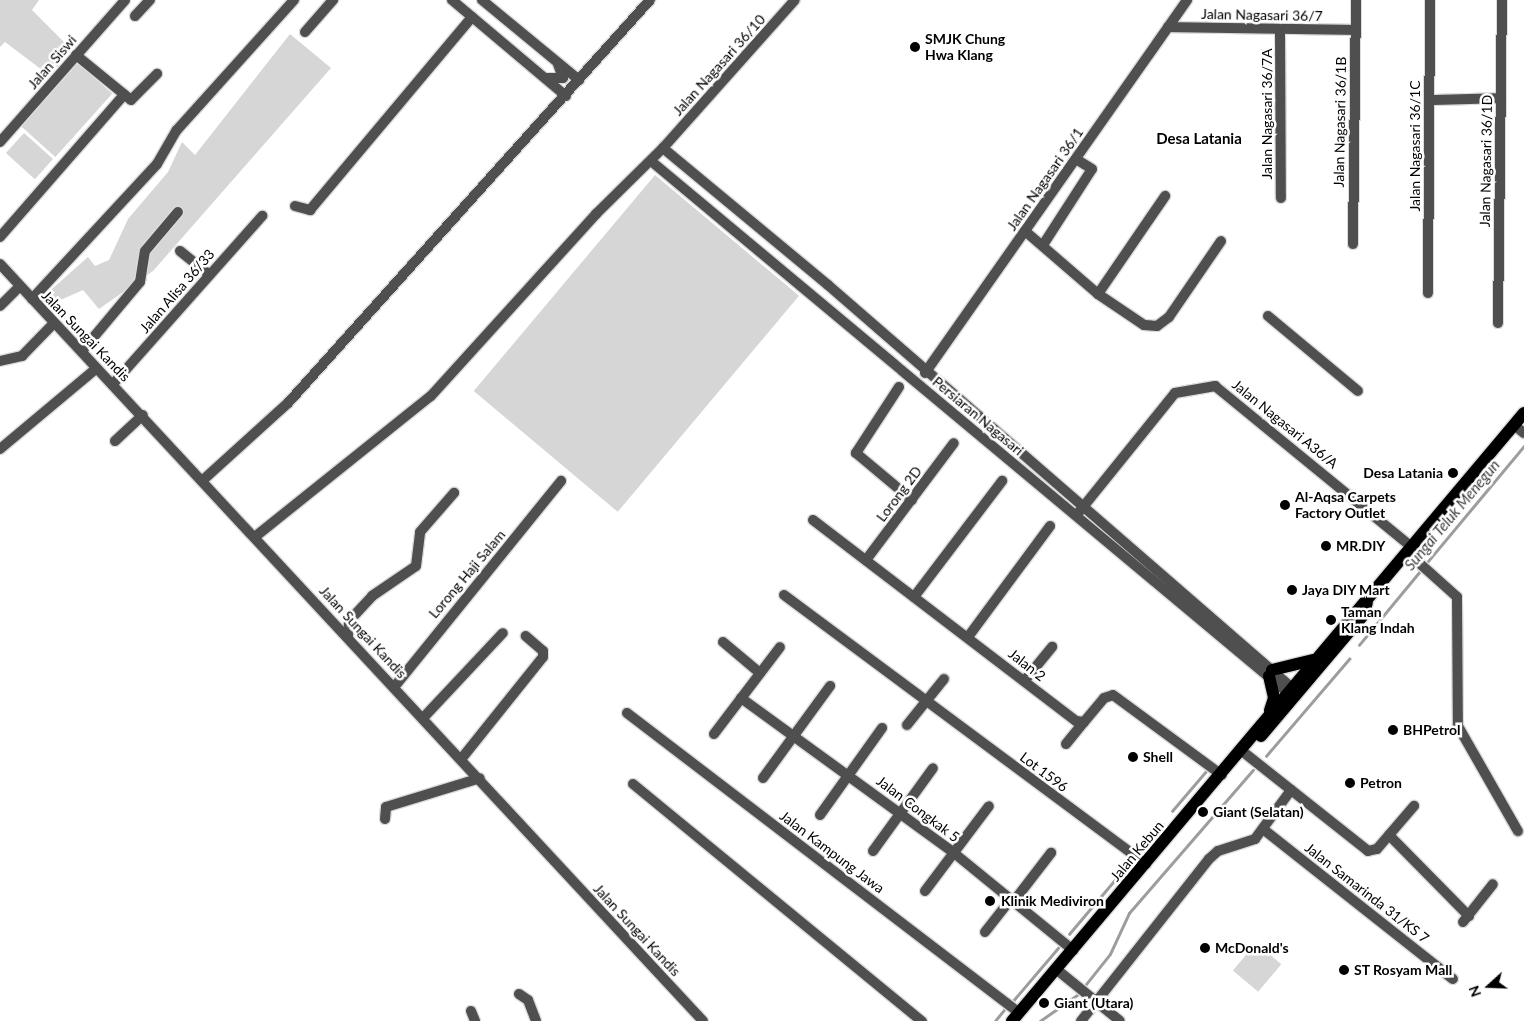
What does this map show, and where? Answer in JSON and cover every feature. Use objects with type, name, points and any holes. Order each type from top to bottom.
[{"type":"main road","name":"Jalan Kebun","points":[[1016,1017],[1222,775],[1270,712],[1293,692],[1314,659],[1356,608],[1367,602],[1524,413]]},
{"type":"main road","name":"Jalan Kebun","points":[[1244,748],[1252,745],[1293,692],[1364,614],[1367,602]]},
{"type":"main road","points":[[1270,712],[1274,698],[1270,673],[1314,659]]},
{"type":"street","name":"Jalan Siswi","points":[[0,142],[125,0]]},
{"type":"street","points":[[135,16],[150,0]]},
{"type":"street","points":[[32,299],[156,164],[176,130],[294,0]]},
{"type":"street","points":[[305,32],[334,0]]},
{"type":"street","points":[[452,0],[566,96]]},
{"type":"street","points":[[482,0],[579,80]]},
{"type":"street","points":[[203,480],[288,403],[566,96],[650,0]]},
{"type":"street","name":"Jalan Nagasari 36/10","points":[[256,536],[413,413],[651,161],[795,0]]},
{"type":"street","name":"Jalan Nagasari 36/1","points":[[925,373],[1187,0]]},
{"type":"street","name":"Jalan Nagasari 36/1B","points":[[1353,244],[1356,0]]},
{"type":"street","name":"Jalan Nagasari 36/1C","points":[[1428,293],[1430,0]]},
{"type":"street","name":"Jalan Nagasari 36/1D","points":[[1498,323],[1502,0]]},
{"type":"street","points":[[295,206],[310,210],[472,17]]},
{"type":"street","name":"Jalan Nagasari 36/7","points":[[1168,26],[1280,31],[1355,30]]},
{"type":"street","name":"Jalan Nagasari 36/7A","points":[[1280,31],[1282,198]]},
{"type":"street","points":[[76,55],[124,95],[135,98],[157,74]]},
{"type":"street","points":[[544,77],[563,78],[558,63]]},
{"type":"street","points":[[0,237],[124,95]]},
{"type":"street","points":[[1430,100],[1501,98]]},
{"type":"street","name":"Persiaran Nagasari","points":[[663,148],[828,285],[925,373],[1270,673]]},
{"type":"street","points":[[1043,245],[1092,169],[1076,159]]},
{"type":"street","name":"Persiaran Nagasari","points":[[651,161],[1076,517],[1293,692]]},
{"type":"street","points":[[670,178],[666,164],[680,162]]},
{"type":"street","points":[[1098,294],[1165,196]]},
{"type":"street","points":[[82,351],[140,282],[145,251],[178,212]]},
{"type":"street","name":"Jalan Alisa 36/33","points":[[113,384],[262,216]]},
{"type":"street","points":[[1025,231],[1098,294],[1144,325],[1157,326],[1170,317],[1221,241]]},
{"type":"street","points":[[180,251],[210,275]]},
{"type":"street","name":"Jalan Sungai Kandis","points":[[0,264],[256,536],[703,1021]]},
{"type":"street","points":[[0,306],[20,286]]},
{"type":"street","points":[[1268,316],[1358,390]]},
{"type":"street","points":[[0,361],[22,356],[54,323]]},
{"type":"street","points":[[0,449],[97,368]]},
{"type":"street","name":"Jalan Nagasari A36/A","points":[[1076,517],[1174,393],[1215,386],[1410,550],[1425,567],[1454,593],[1458,602],[1458,726],[1518,832]]},
{"type":"street","points":[[900,387],[856,453],[912,500]]},
{"type":"street","points":[[115,441],[143,415]]},
{"type":"street","points":[[1514,425],[1524,433]]},
{"type":"street","name":"Lorong 2D","points":[[866,560],[954,443]]},
{"type":"street","name":"Lorong Haji Salam","points":[[395,686],[561,481]]},
{"type":"street","points":[[914,597],[1002,481]]},
{"type":"street","points":[[348,636],[349,621],[372,596],[416,566],[420,532],[454,493]]},
{"type":"street","name":"Jalan 2","points":[[813,520],[1025,680],[1076,721],[1084,722]]},
{"type":"street","points":[[968,637],[1050,526]]},
{"type":"street","name":"Lot 1596","points":[[784,595],[1146,864]]},
{"type":"street","points":[[424,717],[503,633]]},
{"type":"street","points":[[462,758],[543,658],[543,650],[526,636]]},
{"type":"street","points":[[723,642],[760,673]]},
{"type":"street","points":[[714,734],[780,647]]},
{"type":"street","points":[[1025,680],[1052,648]]},
{"type":"street","points":[[907,725],[944,678]]},
{"type":"street","points":[[763,778],[830,686]]},
{"type":"street","points":[[1066,744],[1104,698],[1113,695],[1222,775]]},
{"type":"street","name":"Jalan Congkak 5","points":[[741,698],[954,853],[1073,950]]},
{"type":"street","name":"Jalan Kampung Jawa","points":[[627,713],[1016,1017]]},
{"type":"street","points":[[820,815],[847,774],[882,728]]},
{"type":"street","points":[[1244,748],[1291,790],[1372,851],[1389,835],[1414,806]]},
{"type":"street","points":[[873,851],[932,768]]},
{"type":"street","points":[[385,819],[386,807],[480,778]]},
{"type":"street","points":[[633,784],[922,1021]]},
{"type":"street","points":[[1085,1020],[1093,999],[1210,858],[1218,851],[1247,843],[1263,829],[1291,790]]},
{"type":"street","points":[[925,891],[989,806]]},
{"type":"street","name":"Jalan Samarinda 31/KS 7","points":[[1263,829],[1453,979]]},
{"type":"street","points":[[1389,835],[1466,919],[1493,884]]},
{"type":"street","points":[[986,932],[1051,853]]},
{"type":"street","points":[[1056,970],[1120,1021]]},
{"type":"street","points":[[519,994],[528,1000],[536,1021]]},
{"type":"shaded area","points":[[0,0],[39,0],[32,10],[71,49],[50,76],[5,42],[0,47]]},
{"type":"shaded area","points":[[290,34],[331,68],[153,271],[99,309],[83,290],[56,302],[44,296],[88,257],[95,266],[109,260],[128,219],[168,172],[182,142],[195,155]]},
{"type":"shaded area","points":[[78,63],[112,94],[55,157],[21,126]]},
{"type":"shaded area","points":[[24,133],[53,159],[35,179],[6,153]]},
{"type":"shaded area","points":[[655,175],[799,296],[618,512],[474,391]]},
{"type":"shaded area","points":[[1256,943],[1281,964],[1258,992],[1233,971]]},
{"type":"waterway","name":"Sungai Teluk Menegun","points":[[1424,566],[1524,446]]},
{"type":"waterway","name":"Sungai Teluk Menegun","points":[[1359,645],[1421,570]]},
{"type":"waterway","name":"Sungai Teluk Menegun","points":[[1266,756],[1349,659]]},
{"type":"waterway","points":[[1172,811],[1207,770]]},
{"type":"waterway","name":"Sungai Teluk Menegun","points":[[1083,988],[1110,954],[1129,913],[1253,770]]},
{"type":"waterway","points":[[1137,851],[1163,825]]},
{"type":"waterway","points":[[1069,934],[1130,862]]},
{"type":"waterway","points":[[1012,1002],[1058,948]]},
{"type":"waterway","name":"Sungai Teluk Menegun","points":[[1040,1021],[1080,993]]},
{"type":"waterway","points":[[995,1021],[1004,1010]]},
{"type":"place","name":"SMJK Chung Hwa Klang","points":[[915,47]]},
{"type":"place","name":"Desa Latania","points":[[1453,473]]},
{"type":"place","name":"Al-Aqsa Carpets Factory Outlet","points":[[1285,505]]},
{"type":"place","name":"MR.DIY","points":[[1326,546]]},
{"type":"place","name":"Jaya DIY Mart","points":[[1292,590]]},
{"type":"place","name":"Taman Klang Indah","points":[[1331,620]]},
{"type":"place","name":"BHPetrol","points":[[1393,730]]},
{"type":"place","name":"Shell","points":[[1133,757]]},
{"type":"place","name":"Petron","points":[[1350,783]]},
{"type":"place","name":"Giant (Selatan)","points":[[1203,812]]},
{"type":"place","name":"Klinik Mediviron","points":[[990,901]]},
{"type":"place","name":"McDonald's","points":[[1205,948]]},
{"type":"place","name":"ST Rosyam Mall","points":[[1344,970]]},
{"type":"place","name":"Giant (Utara)","points":[[1044,1003]]},
{"type":"district","name":"Desa Latania","points":[[1199,139]]}]
